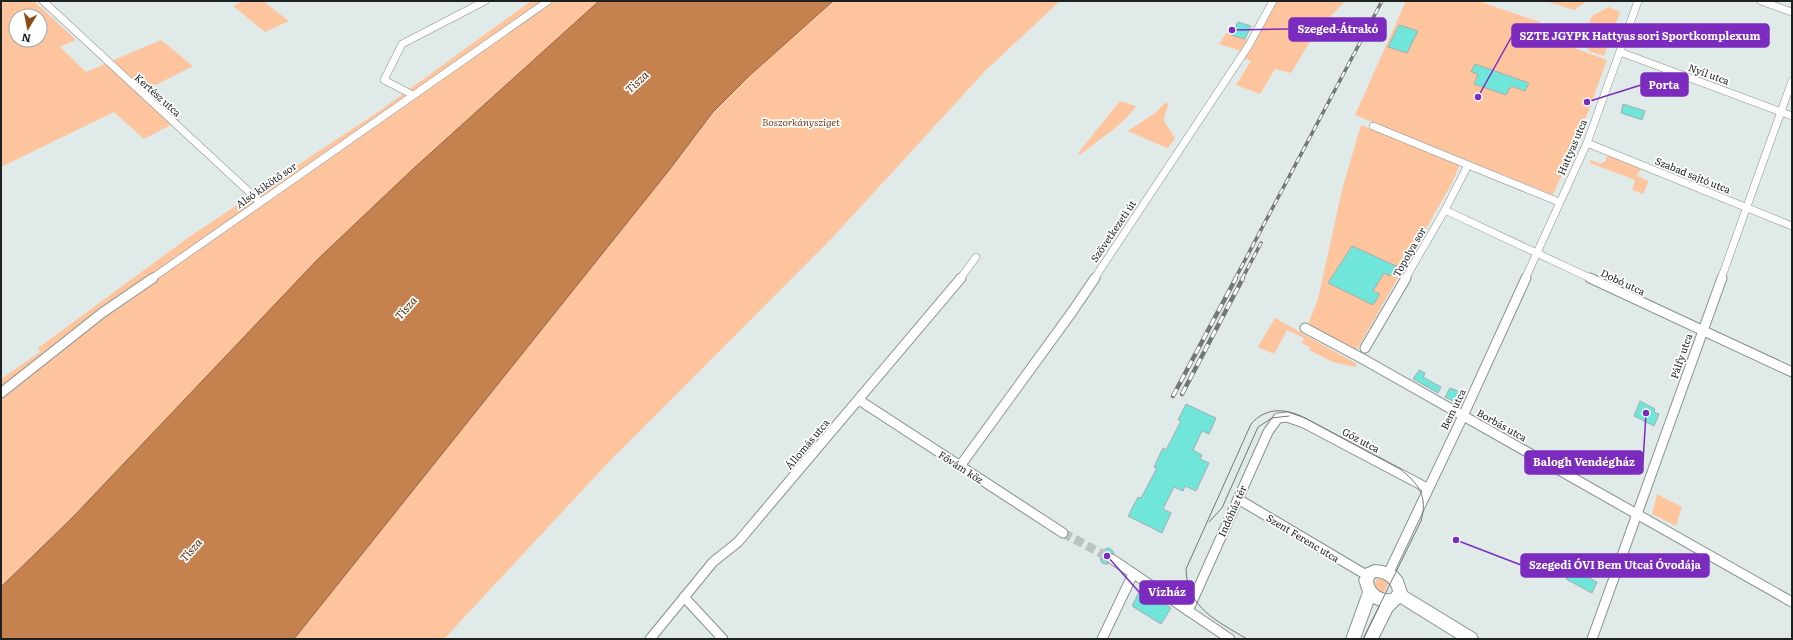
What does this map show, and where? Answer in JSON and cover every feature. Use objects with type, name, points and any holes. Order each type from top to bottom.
[{"type":"street","name":"Kertész utca","points":[[43,1],[260,202]]},
{"type":"street","points":[[413,95],[384,80],[402,44],[485,1]]},
{"type":"street","name":"Alsó kikötő sor","points":[[1,393],[102,313],[548,1]]},
{"type":"street","name":"Szövetkezeti út","points":[[960,466],[1072,312],[1249,45],[1272,1]]},
{"type":"street","name":"Hattyas utca","points":[[1537,254],[1587,142],[1638,1]]},
{"type":"street","points":[[1761,1],[1792,12]]},
{"type":"street","name":"Nyíl utca","points":[[1620,52],[1792,116]]},
{"type":"street","name":"Pálfy utca","points":[[1592,639],[1792,80]]},
{"type":"street","points":[[1373,126],[1559,202]]},
{"type":"street","name":"Szabad sajtó utca","points":[[1587,142],[1792,226]]},
{"type":"street","name":"Topolya sor","points":[[1364,348],[1445,210],[1468,165]]},
{"type":"street","name":"Dobó utca","points":[[1445,210],[1792,372]]},
{"type":"street","name":"Bem utca","points":[[1388,574],[1427,488],[1463,416],[1537,254]]},
{"type":"street","name":"Állomás utca","points":[[650,639],[713,562],[738,542],[859,400],[963,275],[976,257]]},
{"type":"street","name":"Borbás utca","points":[[1305,328],[1792,602]]},
{"type":"street","name":"Fővám köz","points":[[859,400],[1063,533]]},
{"type":"street","name":"Gőz utca","points":[[1283,417],[1293,418],[1304,423],[1427,488]]},
{"type":"street","name":"Indóház tér","points":[[1188,611],[1268,432],[1275,421],[1283,417]]},
{"type":"street","name":"Szent Ferenc utca","points":[[1238,498],[1368,576]]},
{"type":"street","points":[[1112,559],[1230,639]]},
{"type":"street","points":[[1371,639],[1387,606],[1396,598],[1399,587],[1398,583],[1384,572],[1374,571],[1368,576],[1366,584],[1370,592],[1379,600],[1386,602],[1396,598]]},
{"type":"street","points":[[1102,639],[1133,574]]},
{"type":"street","points":[[1353,639],[1370,592]]},
{"type":"street","points":[[684,597],[723,639]]},
{"type":"street","points":[[1396,598],[1471,639]]},
{"type":"green space","points":[[1,1],[34,1],[42,8],[8,8],[8,48],[48,48],[48,14],[76,40],[60,47],[86,72],[161,40],[193,66],[144,91],[180,120],[144,139],[114,112],[1,167]]},
{"type":"green space","points":[[243,1],[263,1],[289,21],[265,32],[233,6]]},
{"type":"green space","points":[[531,1],[599,1],[413,169],[318,259],[73,517],[1,587],[1,379],[40,352],[38,348],[189,237],[378,112]]},
{"type":"green space","name":"Boszorkánysziget","points":[[833,1],[1060,1],[985,71],[833,237],[604,467],[444,639],[294,639],[670,169],[713,113],[749,76]]},
{"type":"green space","points":[[1277,1],[1345,1],[1314,35],[1291,73],[1275,69],[1260,94],[1236,85],[1251,61],[1244,58]]},
{"type":"green space","points":[[1406,1],[1478,1],[1540,22],[1539,24],[1561,32],[1558,42],[1607,60],[1578,139],[1553,195],[1355,115]]},
{"type":"green space","points":[[1545,1],[1587,1],[1574,10]]},
{"type":"green space","points":[[1609,7],[1620,12],[1604,56],[1589,51],[1583,36],[1592,16]]},
{"type":"green space","points":[[1226,33],[1249,40],[1241,51],[1219,44]]},
{"type":"green space","points":[[1120,101],[1136,106],[1118,126],[1081,154],[1078,153]]},
{"type":"green space","points":[[1165,103],[1169,104],[1164,120],[1175,139],[1167,148],[1128,131],[1155,113]]},
{"type":"green space","points":[[1361,125],[1460,164],[1451,185],[1356,351],[1308,324],[1318,299],[1342,190]]},
{"type":"green space","points":[[1608,155],[1641,169],[1637,176],[1649,181],[1643,194],[1632,190],[1635,180],[1590,163],[1591,160],[1601,164],[1602,162],[1605,162]]},
{"type":"green space","points":[[1275,318],[1357,364],[1355,367],[1333,362],[1309,350],[1311,348],[1302,343],[1304,338],[1287,330],[1274,354],[1258,347]]},
{"type":"green space","points":[[1657,494],[1682,507],[1676,526],[1652,514]]},
{"type":"green space","points":[[1377,579],[1383,579],[1389,583],[1383,594],[1379,592],[1374,584]]},
{"type":"water","name":"Tisza","points":[[599,1],[833,1],[749,76],[713,112],[670,169],[294,639],[1,639],[1,587],[73,517],[318,259],[413,169]]},
{"type":"building","points":[[1238,22],[1251,26],[1245,39],[1231,35]]},
{"type":"building","points":[[1399,25],[1418,31],[1407,53],[1388,47]]},
{"type":"building","points":[[1475,64],[1529,83],[1525,91],[1511,86],[1506,95],[1474,84],[1478,74],[1471,72]]},
{"type":"building","points":[[1623,104],[1645,111],[1642,120],[1621,113]]},
{"type":"building","points":[[1352,246],[1396,266],[1390,276],[1384,273],[1373,291],[1380,294],[1373,305],[1328,283]]},
{"type":"building","points":[[1419,370],[1425,373],[1423,377],[1441,387],[1438,393],[1413,379]]},
{"type":"building","points":[[1450,388],[1460,392],[1455,402],[1445,397]]},
{"type":"building","points":[[1640,401],[1655,409],[1654,412],[1659,414],[1654,426],[1634,416]]},
{"type":"building","points":[[1186,404],[1216,418],[1209,434],[1202,431],[1193,450],[1202,455],[1200,459],[1209,463],[1196,491],[1185,486],[1183,491],[1174,487],[1163,509],[1171,513],[1162,533],[1128,516],[1138,497],[1141,498],[1157,468],[1154,467],[1163,448],[1166,450],[1181,421],[1178,420]]},
{"type":"building","points":[[1109,548],[1114,553],[1107,555],[1106,559],[1108,564],[1102,563],[1100,559],[1105,549]]},
{"type":"building","points":[[1571,569],[1597,582],[1592,593],[1566,579]]},
{"type":"building","points":[[1140,590],[1144,590],[1171,608],[1161,624],[1132,606]]},
{"type":"tunnel","points":[[1063,533],[1112,559]]},
{"type":"tram line","points":[[1247,639],[1215,619],[1198,604],[1192,594],[1186,569],[1251,424],[1262,415],[1274,411],[1294,413],[1301,416],[1400,469],[1417,485],[1420,491],[1423,504],[1421,521],[1363,639]]},
{"type":"tram line","points":[[1209,522],[1222,508],[1258,427],[1272,418],[1289,416]]},
{"type":"railway","points":[[1235,279],[1382,1]]},
{"type":"railway","points":[[1242,279],[1261,243]]},
{"type":"railway","points":[[1173,396],[1236,278]]},
{"type":"railway","points":[[1182,394],[1243,278]]},
{"type":"place","name":"Szeged-Átrakó","points":[[1232,30]]},
{"type":"place","name":"SZTE JGYPK Hattyas sori Sportkomplexum","points":[[1478,97]]},
{"type":"place","name":"Porta","points":[[1587,102]]},
{"type":"place","name":"Balogh Vendégház","points":[[1646,413]]},
{"type":"place","name":"Szegedi ÓVI Bem Utcai Óvodája","points":[[1456,540]]},
{"type":"place","name":"Vízház","points":[[1107,556]]}]
